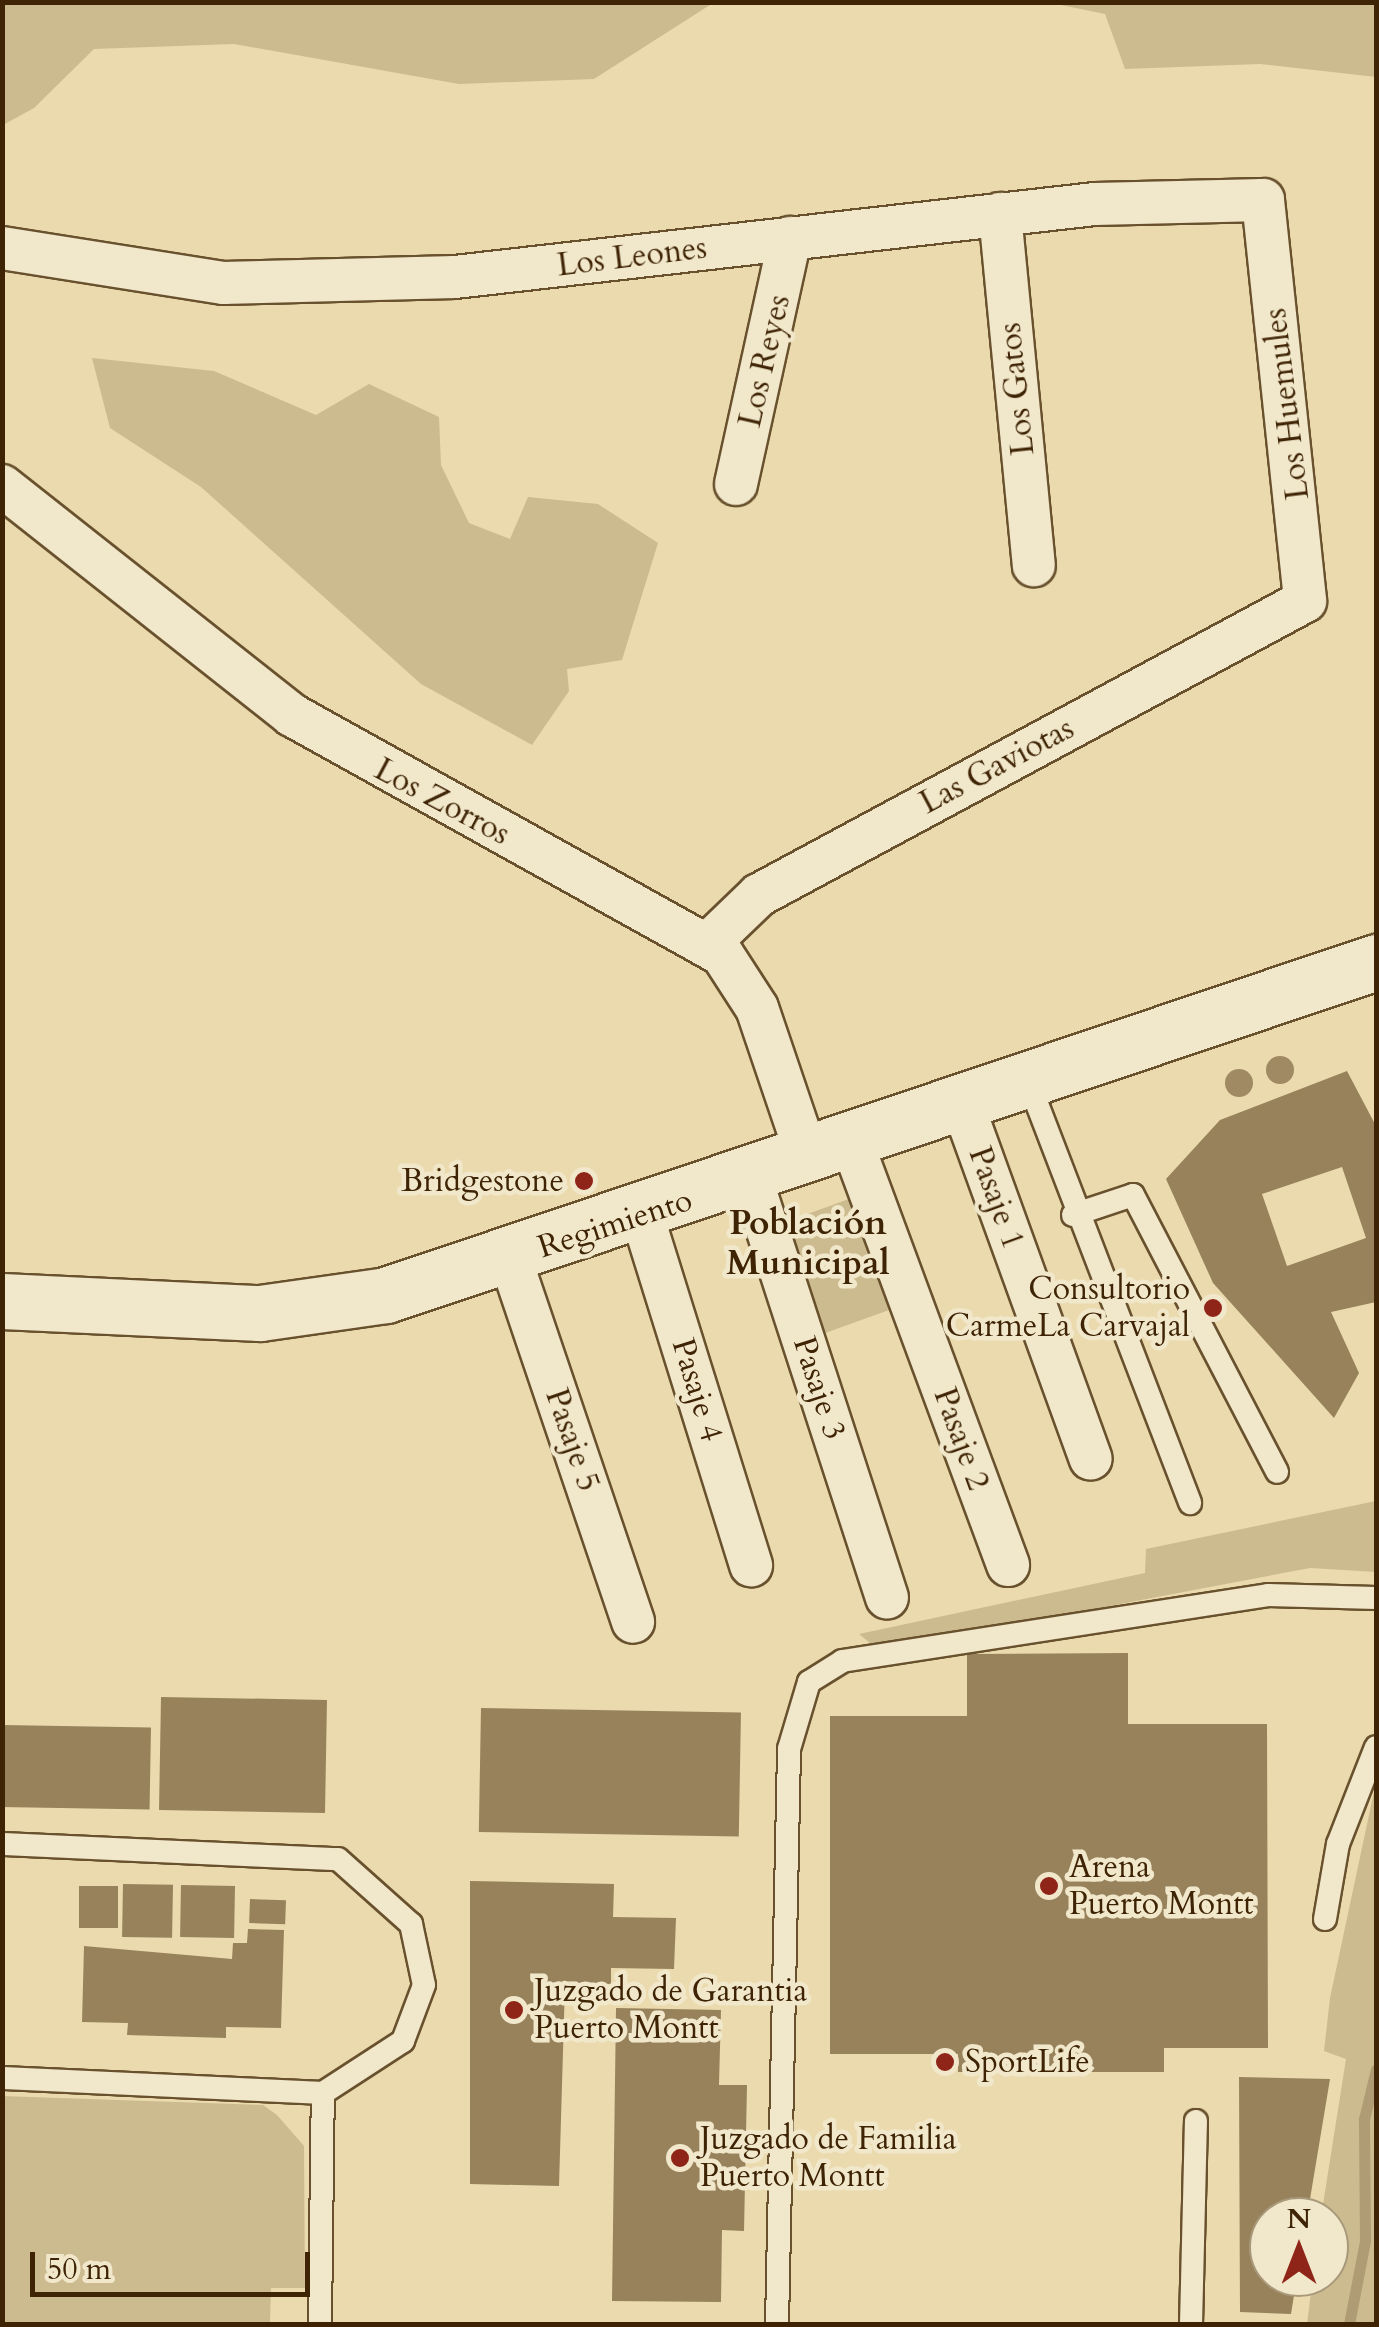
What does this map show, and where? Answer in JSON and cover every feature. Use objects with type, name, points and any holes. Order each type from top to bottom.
[{"type":"main road","name":"Regimiento","points":[[2,1301],[288,1313],[510,1258],[751,1179],[1376,962]]},
{"type":"street","name":"Los Leones","points":[[2,248],[263,283],[492,274],[1000,214],[1263,200]]},
{"type":"street","name":"Los Huemules","points":[[1263,200],[1308,581],[1300,606]]},
{"type":"street","name":"Los Gatos","points":[[1000,214],[1034,565]]},
{"type":"street","name":"Los Reyes","points":[[736,484],[790,238]]},
{"type":"street","name":"Los Zorros","points":[[2,486],[292,715],[707,945],[734,964],[830,1151]]},
{"type":"street","name":"Las Gaviotas","points":[[707,945],[759,895],[1300,606]]},
{"type":"street","name":"Pasaje 1","points":[[963,1106],[1091,1459]]},
{"type":"street","name":"Pasaje 2","points":[[830,1151],[1008,1565]]},
{"type":"street","name":"Pasaje 3","points":[[751,1179],[887,1597]]},
{"type":"street","name":"Pasaje 4","points":[[642,1215],[751,1565]]},
{"type":"street","name":"Pasaje 5","points":[[510,1258],[633,1622]]},
{"type":"lane","points":[[1029,1083],[1073,1215],[1190,1503]]},
{"type":"lane","points":[[1073,1215],[1133,1195],[1277,1472]]},
{"type":"lane","points":[[777,2314],[788,1749],[809,1682],[842,1661],[1268,1595],[1376,1598]]},
{"type":"lane","points":[[1326,1919],[1338,1844],[1376,1746]]},
{"type":"lane","points":[[2,1844],[338,1859],[378,1886],[411,1924],[424,1985],[403,2041],[324,2093],[2,2078]]},
{"type":"lane","points":[[320,2324],[324,2093]]},
{"type":"lane","points":[[1191,2317],[1196,2121]]},
{"type":"shaded area","points":[[3,2],[713,3],[594,79],[459,84],[234,44],[94,49],[34,108],[3,125]]},
{"type":"shaded area","points":[[1051,3],[1376,3],[1376,77],[1260,64],[1125,69],[1105,14]]},
{"type":"shaded area","points":[[92,358],[214,371],[316,415],[369,384],[439,417],[441,465],[469,523],[510,539],[528,497],[598,504],[658,543],[622,660],[567,669],[569,691],[532,745],[421,684],[201,487],[110,428]]},
{"type":"shaded area","points":[[857,1196],[897,1307],[821,1335],[781,1224]]},
{"type":"shaded area","points":[[1376,1501],[1376,1572],[1310,1568],[952,1636],[870,1643],[859,1634],[1145,1573],[1146,1549]]},
{"type":"shaded area","points":[[1376,1782],[1376,2324],[1307,2324],[1310,2297],[1349,2297],[1349,2197],[1324,2197],[1346,2059],[1324,2051],[1330,1998]]},
{"type":"shaded area","points":[[2,2096],[263,2105],[277,2115],[304,2146],[305,2288],[271,2288],[270,2322],[305,2324],[3,2324]]},
{"type":"building","points":[[1347,1071],[1376,1126],[1376,1302],[1331,1312],[1359,1373],[1334,1418],[1213,1283],[1166,1179],[1220,1120]],"holes":[[[1342,1167],[1366,1238],[1287,1266],[1262,1194]]]},
{"type":"building","name":"Arena Puerto Montt","points":[[1128,1653],[1128,1724],[1267,1724],[1268,2048],[1164,2048],[1164,2072],[958,2072],[958,2054],[830,2054],[830,1716],[967,1716],[967,1654]]},
{"type":"building","points":[[161,1697],[327,1700],[325,1813],[159,1810]]},
{"type":"building","points":[[481,1708],[741,1713],[739,1837],[479,1832]]},
{"type":"building","points":[[2,1725],[151,1728],[150,1810],[2,1807]]},
{"type":"building","points":[[470,1881],[614,1884],[613,1917],[676,1918],[674,1969],[611,1968],[611,1984],[565,1984],[559,2186],[470,2184]]},
{"type":"building","points":[[123,1884],[173,1885],[172,1938],[122,1937]]},
{"type":"building","points":[[181,1885],[235,1886],[234,1938],[180,1937]]},
{"type":"building","points":[[79,1886],[118,1886],[118,1928],[79,1928]]},
{"type":"building","points":[[250,1899],[286,1900],[285,1924],[249,1923]]},
{"type":"building","points":[[248,1929],[284,1930],[281,2028],[226,2027],[226,2038],[127,2035],[128,2023],[82,2022],[84,1946],[232,1959],[233,1943],[247,1943]]},
{"type":"building","name":"Juzgado de Familia Puerto Montt","points":[[616,2008],[721,2010],[719,2085],[747,2085],[744,2231],[722,2230],[721,2302],[612,2301]]},
{"type":"building","points":[[1239,2077],[1330,2079],[1310,2197],[1249,2197],[1249,2297],[1294,2297],[1291,2314],[1240,2312]]},
{"type":"waterway","points":[[1349,2324],[1365,2241],[1364,2119],[1376,2069]]},
{"type":"place","name":"Bridgestone","points":[[584,1181]]},
{"type":"place","name":"Consultorio CarmeLa Carvajal","points":[[1213,1308]]},
{"type":"place","name":"Arena Puerto Montt","points":[[1049,1886]]},
{"type":"place","name":"Juzgado de Garantia Puerto Montt","points":[[514,2010]]},
{"type":"place","name":"SportLife","points":[[945,2062]]},
{"type":"place","name":"Juzgado de Familia Puerto Montt","points":[[680,2158]]},
{"type":"district","name":"Población Municipal","points":[[808,1243]]}]
